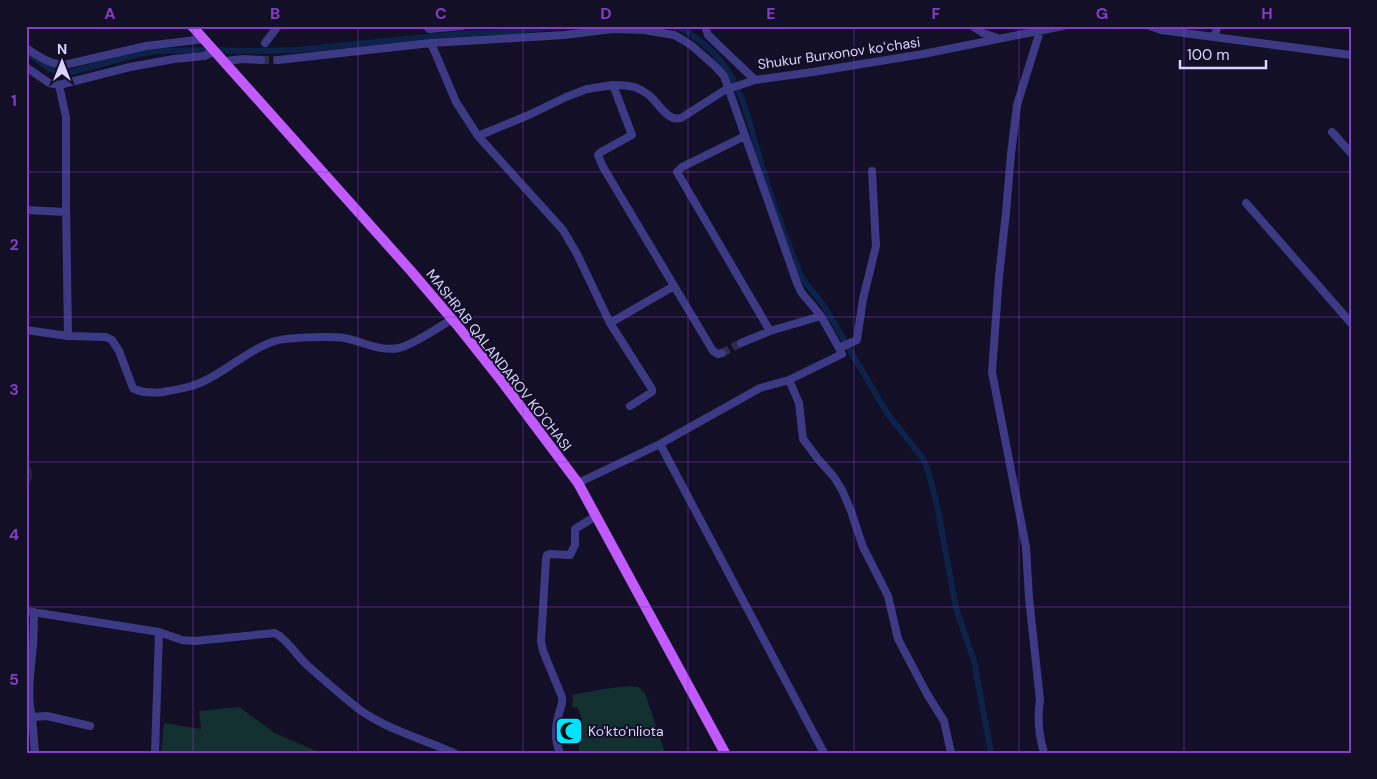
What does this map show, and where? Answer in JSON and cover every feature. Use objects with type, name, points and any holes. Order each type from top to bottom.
[{"type":"main road","name":"MASHRAB QALANDAROV KO'CHASI","points":[[192,26],[412,271],[508,390],[578,483],[725,753]]},
{"type":"street","points":[[265,43],[278,26]]},
{"type":"street","points":[[426,26],[429,29],[463,26]]},
{"type":"street","name":"Shukur Burxonov koʻchasi","points":[[705,26],[708,35],[754,80],[869,63],[1063,26]]},
{"type":"street","points":[[972,26],[998,39]]},
{"type":"street","points":[[1150,26],[1161,30],[1351,55]]},
{"type":"street","points":[[1214,37],[1218,26]]},
{"type":"street","points":[[278,60],[431,43],[564,35],[613,28],[644,30],[674,35],[715,66],[724,76],[731,88],[745,136],[797,283],[801,292],[821,316],[841,347],[842,354],[788,380],[760,388],[660,444],[578,483]]},
{"type":"street","points":[[1040,31],[1017,105],[999,276],[992,372],[1026,547],[1029,598],[1040,700],[1038,713],[1044,753]]},
{"type":"street","points":[[26,48],[42,59],[64,66],[146,46],[204,39]]},
{"type":"street","points":[[431,43],[456,102],[478,136],[563,230],[577,254],[610,323],[652,389],[652,392],[630,406]]},
{"type":"street","points":[[26,67],[49,83],[59,85],[174,58],[204,56],[261,60]]},
{"type":"street","points":[[478,136],[587,89],[613,85],[636,88],[650,96],[662,110],[677,120],[731,88],[754,80]]},
{"type":"street","points":[[59,85],[66,117],[68,336]]},
{"type":"street","points":[[613,85],[632,135],[601,152],[598,158],[713,351],[718,354],[722,353]]},
{"type":"street","points":[[1332,132],[1351,153]]},
{"type":"street","points":[[745,136],[693,161],[677,172],[770,331]]},
{"type":"street","points":[[841,347],[857,340],[863,299],[876,246],[872,171]]},
{"type":"street","points":[[1246,203],[1351,323]]},
{"type":"street","points":[[26,210],[66,212]]},
{"type":"street","points":[[610,323],[674,286]]},
{"type":"street","points":[[741,343],[770,331],[821,316]]},
{"type":"street","points":[[26,330],[68,336],[106,337],[112,340],[119,351],[133,388],[142,392],[158,392],[185,388],[209,379],[248,354],[281,339],[344,338],[369,346],[386,349],[400,348],[425,336],[452,319]]},
{"type":"street","points":[[788,380],[799,404],[803,439],[834,477],[842,490],[863,547],[888,596],[898,639],[927,694],[944,721],[951,753]]},
{"type":"street","points":[[660,444],[824,753]]},
{"type":"street","points":[[560,753],[555,734],[556,723],[563,702],[543,651],[541,641],[546,559],[547,555],[550,554],[570,555],[575,545],[575,529],[596,516]]},
{"type":"street","points":[[35,753],[29,706],[34,636],[30,611],[159,632],[182,640],[195,641],[275,633],[306,664],[372,718],[454,753]]},
{"type":"street","points":[[155,753],[159,632]]},
{"type":"street","points":[[32,718],[47,716],[90,726]]},
{"type":"green space","points":[[26,461],[32,474],[26,488]]},
{"type":"green space","points":[[630,686],[638,687],[645,693],[665,753],[579,753],[578,727],[582,726],[580,721],[582,720],[578,708],[572,707],[572,695]]},
{"type":"green space","points":[[239,707],[275,733],[321,753],[161,753],[164,723],[201,729],[199,711]]},
{"type":"waterway","points":[[31,55],[45,66],[54,70],[72,72],[156,51],[297,50],[558,26]]},
{"type":"waterway","points":[[673,26],[690,34],[715,54],[735,84],[748,118],[772,198],[800,274],[824,306],[887,413],[923,459],[929,474],[938,510],[956,608],[974,661],[991,753]]},
{"type":"tunnel","points":[[261,60],[278,60]]},
{"type":"tunnel","points":[[722,353],[741,343]]},
{"type":"place","name":"Ko'kto'nliota","points":[[569,731]]}]
